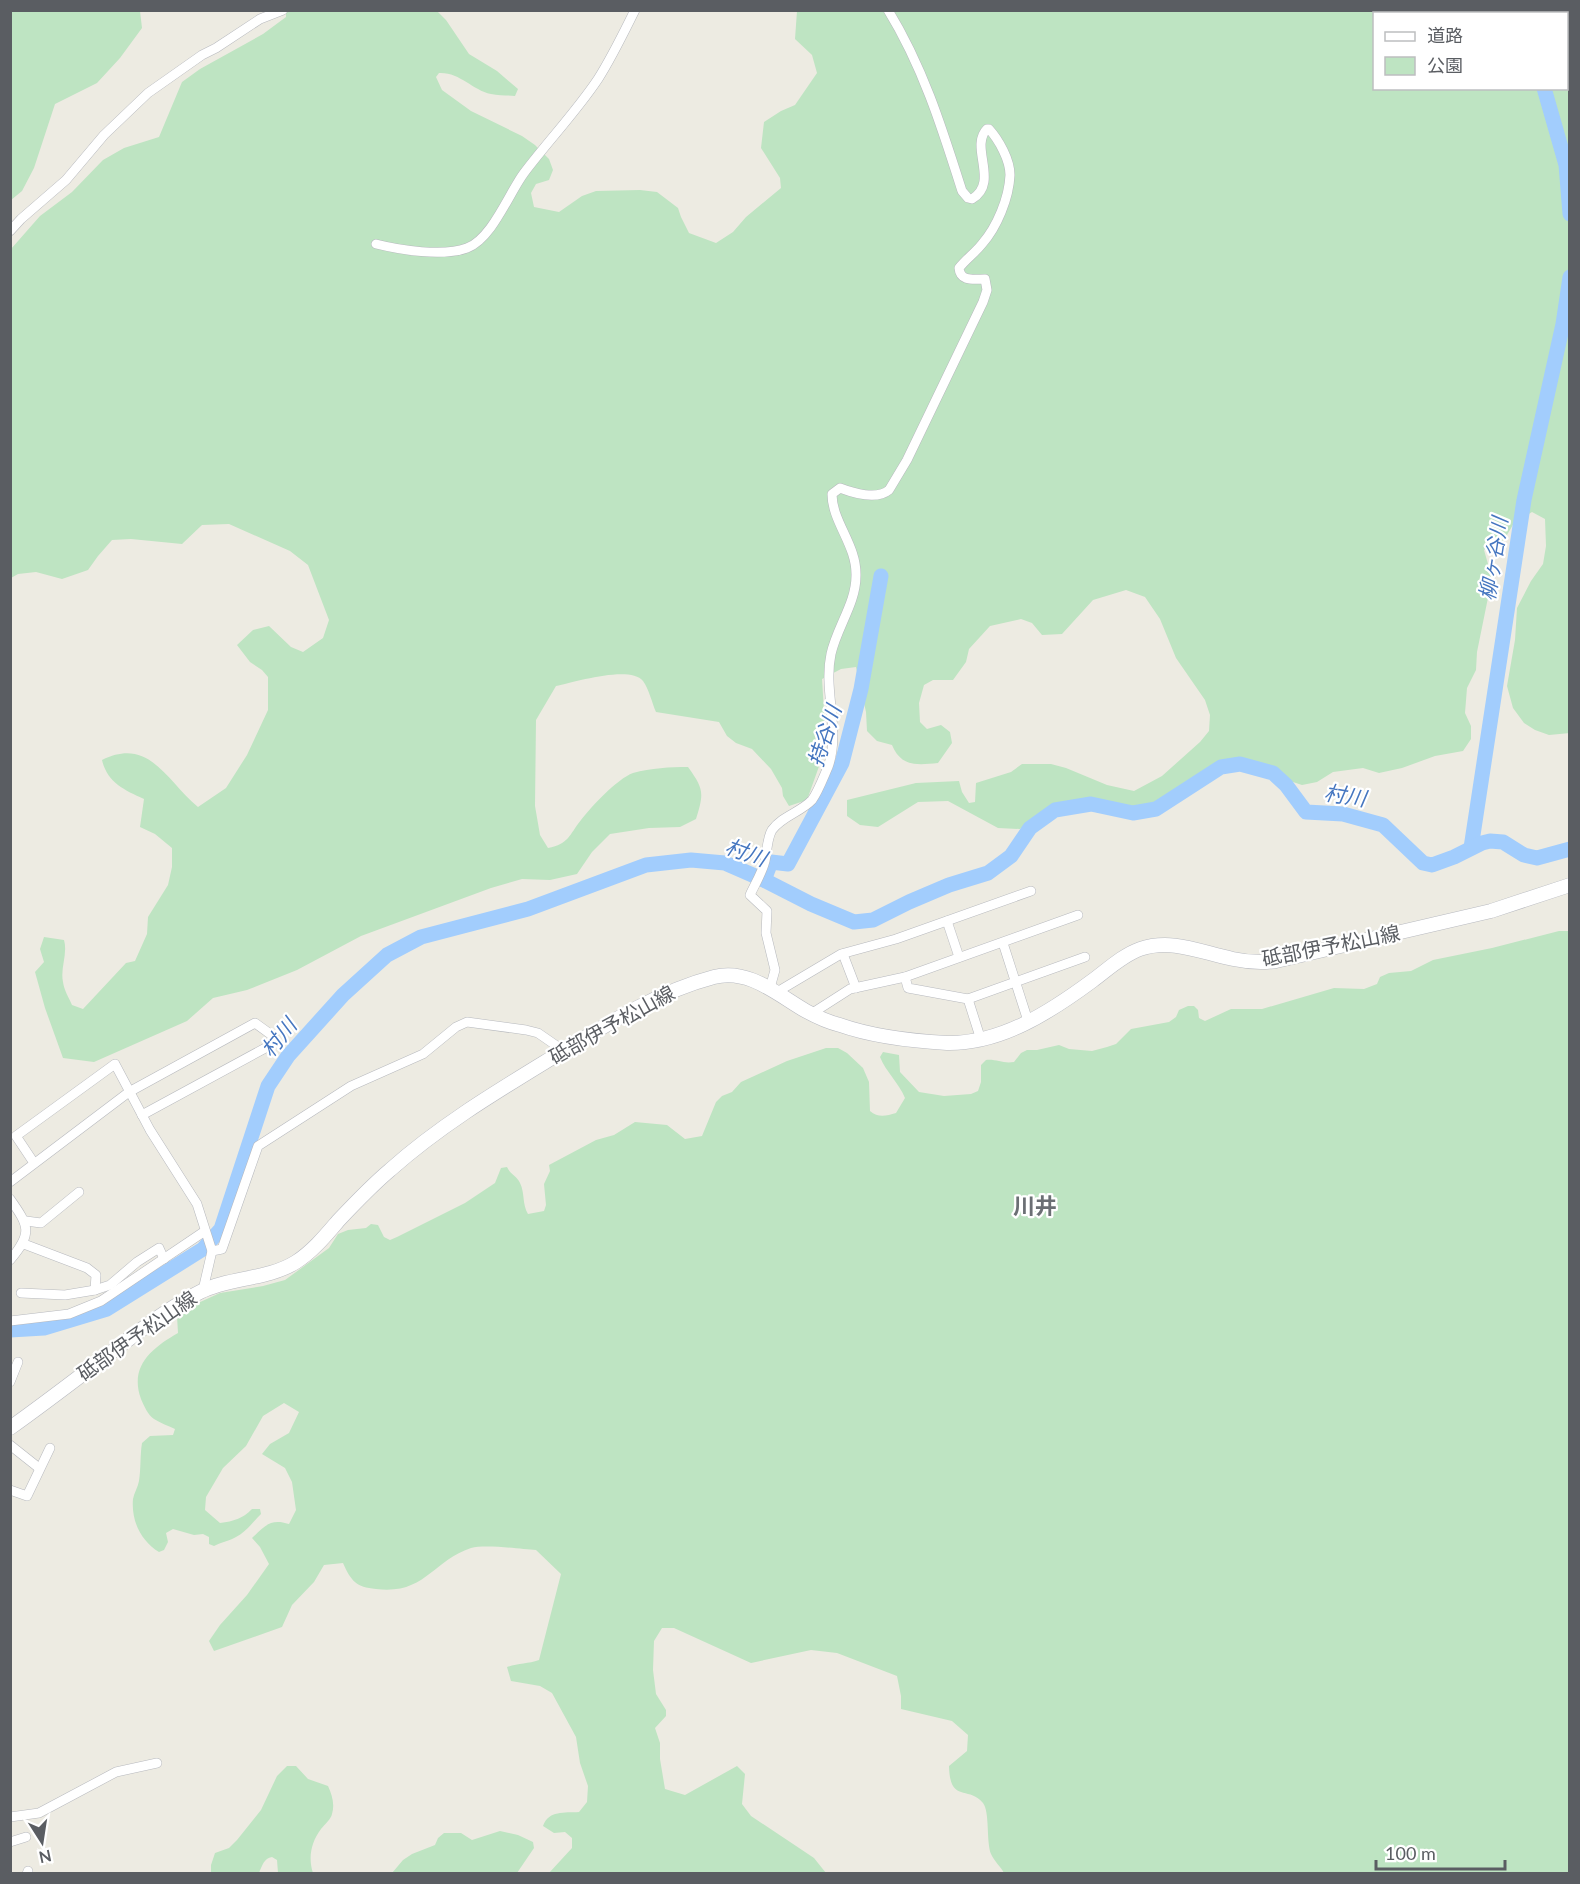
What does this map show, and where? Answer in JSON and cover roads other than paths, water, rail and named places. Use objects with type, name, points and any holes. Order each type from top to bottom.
[{"type":"main road","name":"砥部伊予松山線","points":[[12,1425],[173,1308],[202,1290],[274,1272],[297,1261],[318,1243],[369,1187],[429,1136],[650,1000],[686,986],[719,976],[745,978],[773,990],[811,1014],[873,1035],[951,1043],[981,1040],[1028,1021],[1061,1003],[1139,949],[1166,945],[1181,946],[1231,959],[1261,963],[1276,961],[1491,911],[1569,885]]},
{"type":"street","points":[[10,231],[66,180],[104,135],[148,93],[202,55],[260,19],[283,10]]},
{"type":"street","points":[[376,244],[397,249],[446,252],[467,248],[474,243],[488,230],[523,174],[597,81],[635,10]]},
{"type":"street","points":[[773,990],[775,970],[766,933],[767,911],[750,895],[764,863],[771,832],[783,818],[812,800],[828,766],[832,748],[833,733],[828,693],[830,662],[834,642],[854,592],[856,563],[832,504],[832,494],[840,488],[877,495],[885,493],[907,460],[983,302],[987,290],[985,279],[969,279],[962,276],[959,268],[982,244],[993,226],[1003,205],[1010,174],[1002,147],[996,136],[987,129],[980,141],[984,164],[982,188],[979,195],[972,200],[962,190],[932,98],[888,10]]},
{"type":"street","points":[[773,990],[843,954],[896,939],[1030,891]]},
{"type":"street","points":[[811,1014],[850,989],[905,977],[1078,915]]},
{"type":"street","points":[[947,921],[959,957]]},
{"type":"street","points":[[1003,943],[1028,1021]]},
{"type":"street","points":[[843,954],[856,988]]},
{"type":"street","points":[[905,977],[908,988],[968,999],[1085,957]]},
{"type":"street","points":[[968,999],[981,1040]]},
{"type":"street","points":[[212,1251],[222,1249],[258,1146],[351,1086],[423,1054],[456,1027],[467,1022],[538,1033],[564,1051]]},
{"type":"street","points":[[10,1182],[129,1092],[255,1023],[273,1036],[269,1046],[142,1115]]},
{"type":"street","points":[[34,1163],[16,1136],[115,1064],[142,1115],[197,1204],[212,1251],[202,1290]]},
{"type":"street","points":[[26,1221],[41,1223],[79,1192]]},
{"type":"street","points":[[10,1200],[26,1221],[24,1244],[10,1260]]},
{"type":"street","points":[[10,1320],[51,1317],[84,1309],[101,1301],[206,1233]]},
{"type":"street","points":[[24,1244],[87,1268],[96,1275],[95,1290]]},
{"type":"street","points":[[21,1293],[64,1295],[95,1290],[110,1285],[159,1248],[164,1259]]},
{"type":"street","points":[[10,1382],[18,1362]]},
{"type":"street","points":[[10,1444],[39,1468]]},
{"type":"street","points":[[10,1490],[27,1496],[50,1448]]},
{"type":"street","points":[[10,1817],[39,1813],[116,1772],[156,1763]]},
{"type":"street","points":[[10,1842],[26,1837]]},
{"type":"waterway","name":"柳ヶ谷川","points":[[1545,90],[1566,165],[1570,214]]},
{"type":"waterway","name":"柳ヶ谷川","points":[[1471,848],[1524,500],[1563,324],[1570,277]]},
{"type":"waterway","name":"持谷川","points":[[764,880],[771,862],[788,864],[842,763],[861,689],[881,576]]},
{"type":"waterway","name":"村川","points":[[10,1330],[44,1328],[107,1309],[203,1249],[221,1229],[268,1086],[288,1056],[343,995],[387,955],[421,937],[528,909],[646,865],[691,860],[725,863],[854,922],[873,920],[949,885],[988,873],[1011,856],[1030,828],[1055,810],[1091,804],[1133,813],[1156,809],[1221,767],[1240,764],[1273,773],[1286,785],[1306,812],[1343,814],[1383,825],[1423,863],[1432,865],[1490,841],[1503,842],[1524,855],[1537,858],[1570,849]]},
{"type":"district","name":"川井","points":[[1035,1206]]}]
